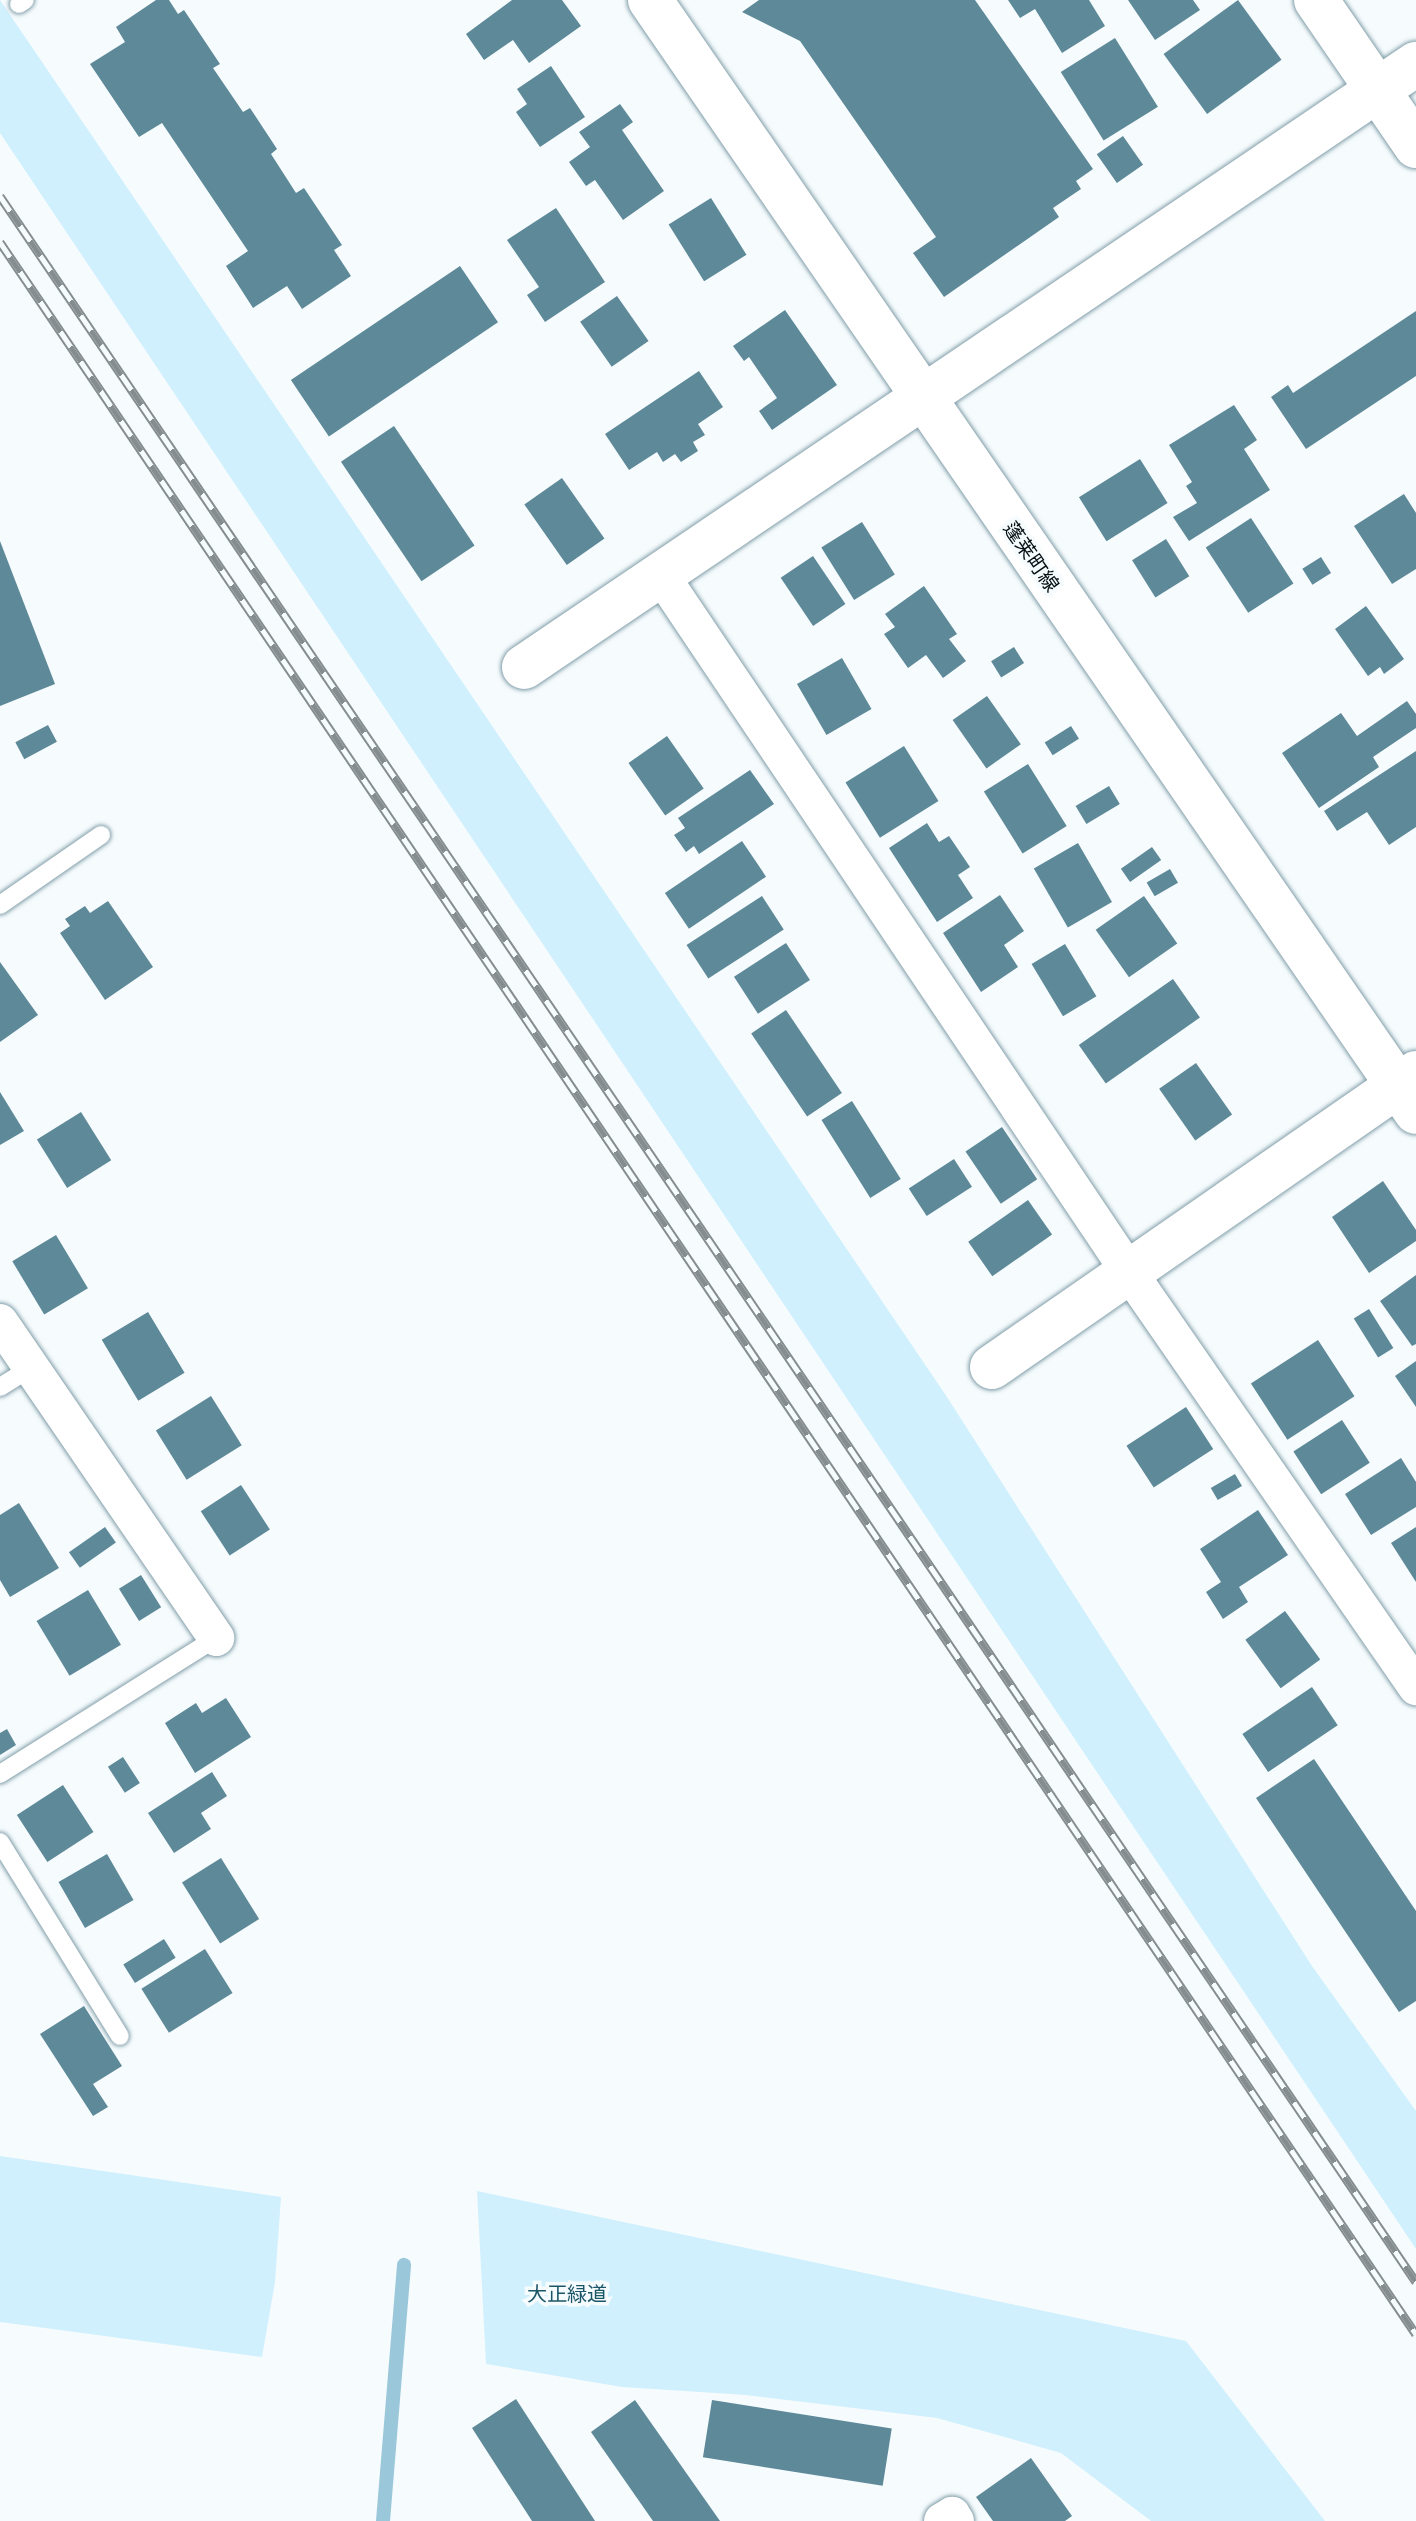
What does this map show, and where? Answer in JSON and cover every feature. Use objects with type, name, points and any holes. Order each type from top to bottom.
[{"type":"street","name":"蓬莱町線","points":[[650,0],[920,397],[1410,1090]]},
{"type":"street","points":[[1316,0],[1416,146]]},
{"type":"street","points":[[524,667],[1416,64]]},
{"type":"street","points":[[661,575],[1129,1272],[1416,1687]]},
{"type":"street","points":[[992,1367],[1129,1272],[1410,1090]]},
{"type":"street","points":[[0,1322],[216,1638]]},
{"type":"street","points":[[942,2521],[952,2515],[956,2521]]},
{"type":"lane","points":[[0,905],[101,835]]},
{"type":"lane","points":[[0,1387],[30,1368]]},
{"type":"lane","points":[[0,1774],[216,1638]]},
{"type":"lane","points":[[0,1842],[120,2036]]},
{"type":"green space","points":[[0,0],[945,1394],[1312,1966],[1416,2111],[1416,2249],[0,133]]},
{"type":"green space","points":[[0,2156],[281,2197],[275,2282],[262,2357],[0,2322]]},
{"type":"green space","name":"大正緑道","points":[[477,2191],[1186,2341],[1325,2521],[1151,2521],[1061,2453],[937,2418],[746,2395],[622,2387],[486,2364]]},
{"type":"building","points":[[156,0],[169,0],[178,14],[184,10],[220,64],[213,68],[243,112],[250,108],[277,149],[271,154],[296,193],[304,188],[342,245],[334,250],[351,276],[302,309],[287,286],[253,308],[226,266],[248,251],[162,123],[139,137],[90,64],[125,42],[116,27]]},
{"type":"building","points":[[512,0],[562,0],[581,26],[529,63],[513,40],[484,60],[466,34]]},
{"type":"building","points":[[759,0],[975,0],[1093,169],[1076,181],[1081,189],[1053,208],[1059,217],[944,297],[913,253],[936,237],[800,41],[742,12]]},
{"type":"building","points":[[1008,0],[1089,0],[1105,26],[1062,53],[1035,9],[1020,18]]},
{"type":"building","points":[[1128,0],[1193,0],[1200,10],[1155,40]]},
{"type":"building","points":[[1238,0],[1281,60],[1207,114],[1164,54]]},
{"type":"building","points":[[1115,38],[1158,107],[1104,141],[1061,72]]},
{"type":"building","points":[[551,66],[585,117],[540,147],[516,112],[527,104],[517,89]]},
{"type":"building","points":[[620,104],[633,122],[622,130],[664,191],[623,220],[595,180],[586,186],[569,162],[590,147],[579,132]]},
{"type":"building","points":[[1123,136],[1143,165],[1117,183],[1097,154]]},
{"type":"building","points":[[711,198],[747,255],[704,281],[669,224]]},
{"type":"building","points":[[556,208],[605,282],[545,322],[527,295],[539,287],[507,240]]},
{"type":"building","points":[[460,266],[498,322],[329,436],[291,380]]},
{"type":"building","points":[[617,296],[649,341],[612,367],[580,322]]},
{"type":"building","points":[[785,310],[837,385],[772,430],[759,411],[777,398],[749,357],[744,361],[733,346]]},
{"type":"building","points":[[1416,311],[1416,376],[1306,449],[1271,397],[1288,385],[1293,393]]},
{"type":"building","points":[[699,371],[723,407],[698,424],[705,435],[693,442],[698,451],[681,462],[675,454],[663,462],[657,452],[629,470],[605,434]]},
{"type":"building","points":[[1234,405],[1257,440],[1244,449],[1270,490],[1189,541],[1173,517],[1197,503],[1186,486],[1192,482],[1169,445]]},
{"type":"building","points":[[394,426],[475,545],[421,581],[341,462]]},
{"type":"building","points":[[1140,459],[1168,503],[1106,541],[1079,497]]},
{"type":"building","points":[[562,478],[604,539],[567,565],[524,504]]},
{"type":"building","points":[[1404,494],[1416,513],[1416,569],[1392,584],[1354,526]]},
{"type":"building","points":[[1251,518],[1293,583],[1248,613],[1206,547]]},
{"type":"building","points":[[862,522],[895,575],[854,600],[821,547]]},
{"type":"building","points":[[1166,539],[1189,576],[1155,598],[1132,560]]},
{"type":"building","points":[[0,541],[55,684],[0,706]]},
{"type":"building","points":[[813,556],[845,604],[813,626],[781,578]]},
{"type":"building","points":[[1321,557],[1331,573],[1312,585],[1302,569]]},
{"type":"building","points":[[924,586],[957,634],[949,639],[966,661],[943,678],[926,655],[908,668],[884,634],[895,627],[885,614]]},
{"type":"building","points":[[1366,606],[1404,659],[1384,674],[1380,667],[1368,676],[1335,629]]},
{"type":"building","points":[[1014,647],[1024,663],[1001,677],[991,661]]},
{"type":"building","points":[[842,658],[872,709],[826,735],[797,684]]},
{"type":"building","points":[[987,696],[1021,744],[986,768],[953,720]]},
{"type":"building","points":[[1407,701],[1416,714],[1416,728],[1373,757],[1379,767],[1319,808],[1282,753],[1341,713],[1357,736]]},
{"type":"building","points":[[48,725],[57,742],[24,759],[15,742]]},
{"type":"building","points":[[1071,726],[1079,739],[1053,755],[1045,742]]},
{"type":"building","points":[[667,736],[704,788],[665,815],[628,763]]},
{"type":"building","points":[[904,746],[938,801],[880,838],[845,783]]},
{"type":"building","points":[[1416,751],[1416,827],[1389,845],[1367,812],[1337,831],[1324,811]]},
{"type":"building","points":[[1028,764],[1067,826],[1023,853],[984,792]]},
{"type":"building","points":[[750,770],[774,804],[699,854],[694,846],[686,852],[674,835],[685,828],[678,818]]},
{"type":"building","points":[[1109,786],[1120,804],[1086,824],[1076,806]]},
{"type":"building","points":[[927,823],[939,842],[949,836],[970,867],[958,875],[973,898],[937,922],[889,848]]},
{"type":"building","points":[[742,841],[766,877],[689,929],[665,893]]},
{"type":"building","points":[[1078,843],[1112,902],[1068,927],[1034,868]]},
{"type":"building","points":[[1152,847],[1161,860],[1130,882],[1121,869]]},
{"type":"building","points":[[1170,869],[1178,883],[1155,896],[1147,882]]},
{"type":"building","points":[[1000,895],[1024,931],[1004,945],[1018,967],[981,992],[943,933]]},
{"type":"building","points":[[762,896],[784,930],[708,979],[687,945]]},
{"type":"building","points":[[1144,896],[1177,944],[1129,977],[1096,930]]},
{"type":"building","points":[[108,901],[153,967],[105,1000],[60,933],[70,926],[65,919],[85,906],[90,913]]},
{"type":"building","points":[[786,943],[810,980],[758,1014],[734,977]]},
{"type":"building","points":[[1065,944],[1096,996],[1063,1016],[1032,964]]},
{"type":"building","points":[[0,962],[38,1015],[0,1042]]},
{"type":"building","points":[[1173,979],[1200,1018],[1106,1083],[1079,1045]]},
{"type":"building","points":[[786,1010],[842,1093],[807,1116],[751,1033]]},
{"type":"building","points":[[1196,1063],[1232,1115],[1195,1140],[1159,1089]]},
{"type":"building","points":[[0,1092],[24,1131],[0,1145]]},
{"type":"building","points":[[852,1101],[901,1179],[870,1198],[821,1120]]},
{"type":"building","points":[[81,1112],[111,1160],[67,1188],[37,1140]]},
{"type":"building","points":[[1002,1127],[1037,1179],[1001,1204],[966,1152]]},
{"type":"building","points":[[954,1159],[972,1187],[927,1216],[909,1188]]},
{"type":"building","points":[[1383,1181],[1416,1230],[1416,1241],[1369,1273],[1332,1217]]},
{"type":"building","points":[[1028,1200],[1052,1234],[992,1276],[968,1242]]},
{"type":"building","points":[[56,1235],[88,1288],[44,1314],[12,1261]]},
{"type":"building","points":[[1416,1275],[1416,1344],[1412,1346],[1380,1301]]},
{"type":"building","points":[[1369,1309],[1393,1348],[1378,1358],[1354,1319]]},
{"type":"building","points":[[148,1312],[185,1373],[138,1401],[102,1340]]},
{"type":"building","points":[[1318,1340],[1354,1396],[1287,1440],[1251,1384]]},
{"type":"building","points":[[1416,1361],[1416,1407],[1395,1376]]},
{"type":"building","points":[[211,1396],[242,1445],[187,1480],[156,1430]]},
{"type":"building","points":[[1186,1407],[1213,1449],[1154,1488],[1126,1446]]},
{"type":"building","points":[[1342,1420],[1370,1463],[1321,1494],[1293,1452]]},
{"type":"building","points":[[1401,1458],[1416,1482],[1416,1507],[1371,1535],[1345,1494]]},
{"type":"building","points":[[1235,1474],[1242,1486],[1218,1500],[1211,1488]]},
{"type":"building","points":[[241,1485],[270,1529],[230,1556],[201,1511]]},
{"type":"building","points":[[19,1503],[59,1568],[10,1597],[0,1580],[0,1515]]},
{"type":"building","points":[[1258,1510],[1288,1555],[1239,1587],[1248,1602],[1223,1619],[1206,1592],[1221,1582],[1200,1549]]},
{"type":"building","points":[[105,1527],[116,1543],[80,1568],[69,1552]]},
{"type":"building","points":[[1416,1527],[1416,1582],[1391,1543]]},
{"type":"building","points":[[141,1575],[161,1607],[139,1621],[119,1589]]},
{"type":"building","points":[[88,1590],[121,1645],[70,1676],[37,1621]]},
{"type":"building","points":[[1285,1611],[1320,1660],[1281,1688],[1245,1640]]},
{"type":"building","points":[[1312,1687],[1338,1725],[1268,1772],[1242,1734]]},
{"type":"building","points":[[226,1698],[251,1737],[195,1773],[165,1723],[196,1703],[202,1713]]},
{"type":"building","points":[[7,1729],[16,1745],[0,1755],[0,1733]]},
{"type":"building","points":[[123,1757],[140,1783],[125,1793],[108,1767]]},
{"type":"building","points":[[1314,1759],[1416,1911],[1416,2001],[1399,2012],[1256,1798]]},
{"type":"building","points":[[212,1772],[227,1796],[201,1813],[211,1829],[174,1853],[148,1813]]},
{"type":"building","points":[[63,1785],[93,1832],[47,1862],[17,1815]]},
{"type":"building","points":[[107,1854],[134,1900],[85,1928],[59,1882]]},
{"type":"building","points":[[221,1858],[259,1919],[220,1943],[182,1882]]},
{"type":"building","points":[[164,1939],[176,1958],[135,1983],[123,1964]]},
{"type":"building","points":[[205,1949],[233,1993],[169,2033],[141,1989]]},
{"type":"building","points":[[84,2006],[122,2066],[93,2084],[108,2107],[93,2116],[40,2034]]},
{"type":"building","points":[[516,2399],[595,2521],[532,2521],[472,2428]]},
{"type":"building","points":[[635,2400],[720,2521],[653,2521],[591,2432]]},
{"type":"building","points":[[712,2400],[892,2428],[883,2486],[703,2457]]},
{"type":"building","points":[[1031,2458],[1072,2516],[1065,2521],[993,2521],[976,2497]]},
{"type":"waterway","points":[[383,2521],[404,2265]]},
{"type":"railway","points":[[0,196],[1416,2282]]},
{"type":"railway","points":[[0,242],[1416,2334]]}]
